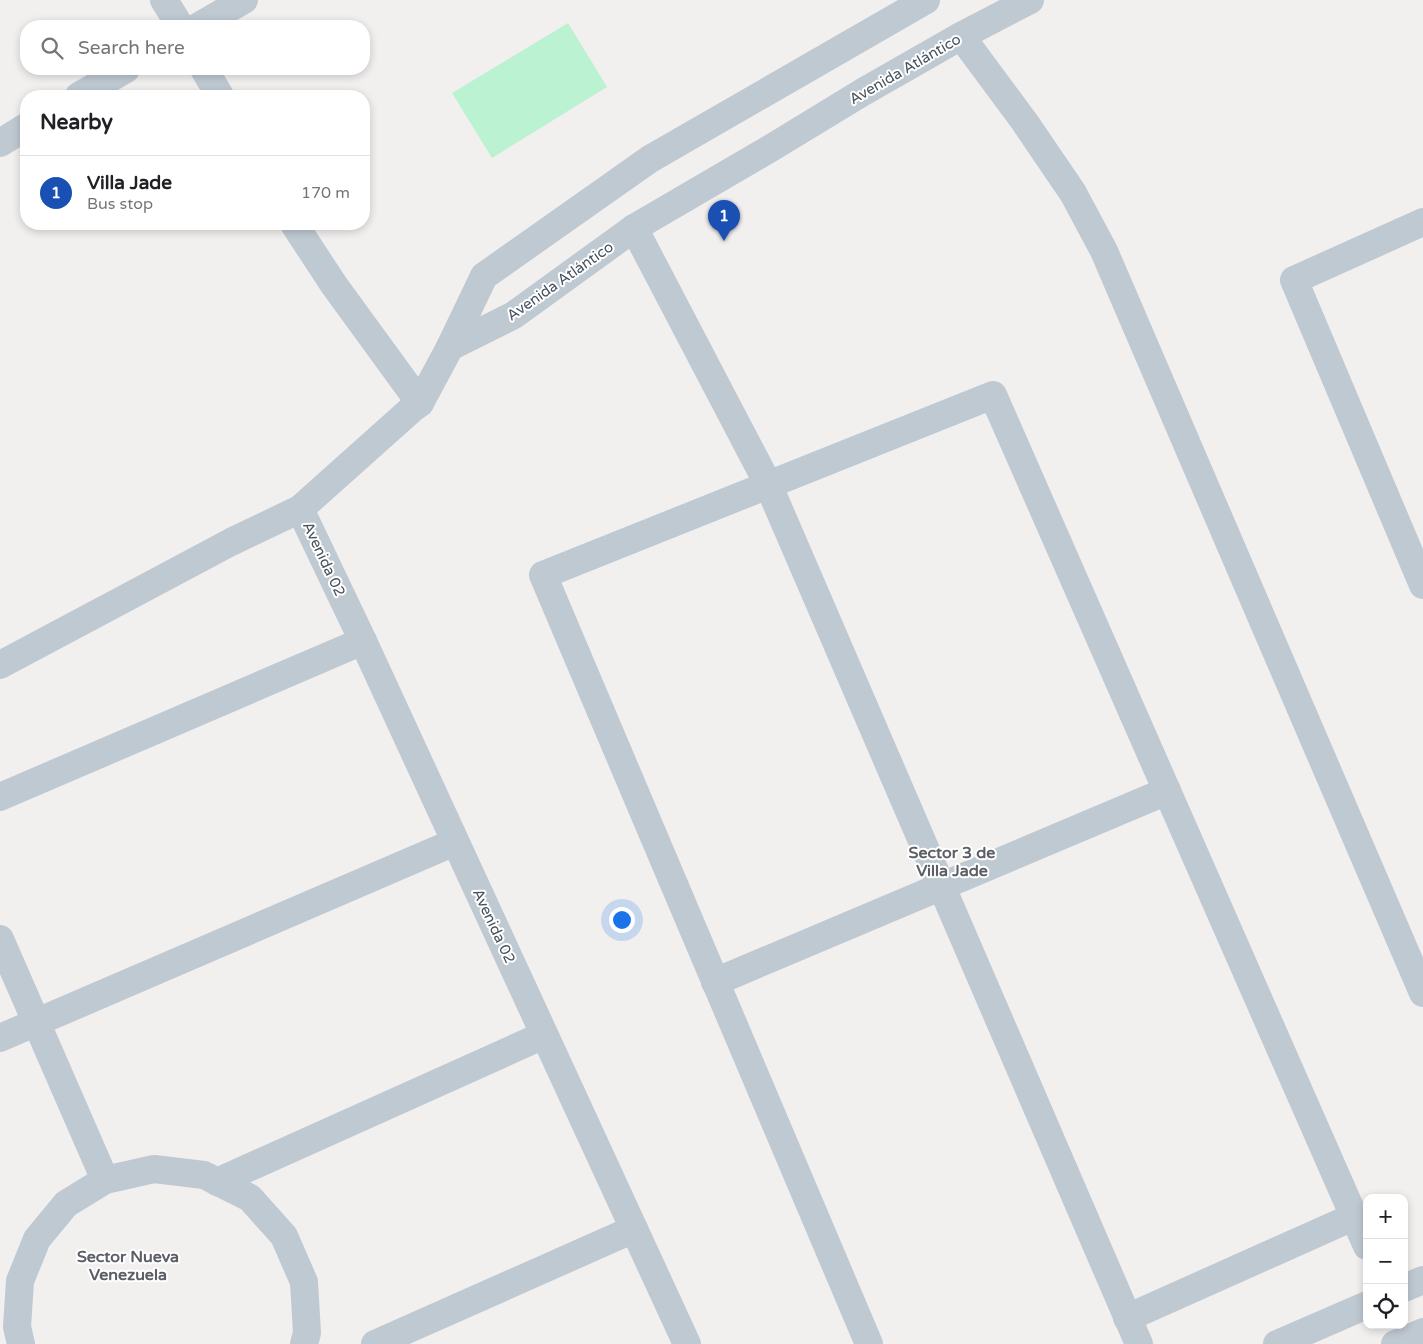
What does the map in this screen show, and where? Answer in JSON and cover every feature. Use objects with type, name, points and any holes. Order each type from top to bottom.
[{"type":"street","points":[[164,0],[176,20]]},
{"type":"street","points":[[209,20],[244,0]]},
{"type":"street","points":[[0,665],[231,542],[300,509],[420,403],[450,347],[484,276],[650,158],[926,0]]},
{"type":"street","name":"Avenida Atlántico","points":[[450,347],[514,316],[634,228],[863,92],[961,36],[1030,0]]},
{"type":"street","points":[[961,36],[1024,120],[1072,194],[1104,251],[1423,993]]},
{"type":"street","points":[[89,90],[116,75]]},
{"type":"street","points":[[208,75],[216,90]]},
{"type":"street","points":[[0,143],[20,131]]},
{"type":"street","points":[[1423,222],[1294,280],[1423,585]]},
{"type":"street","points":[[634,228],[768,484],[1139,1344]]},
{"type":"street","points":[[298,230],[334,286],[420,403]]},
{"type":"street","points":[[869,1344],[543,575],[993,395],[1364,1239]]},
{"type":"street","name":"Avenida 02","points":[[300,509],[363,641],[687,1344]]},
{"type":"street","points":[[0,797],[363,641]]},
{"type":"street","points":[[716,982],[1167,791]]},
{"type":"street","points":[[0,1038],[455,842]]},
{"type":"street","points":[[0,939],[105,1180]]},
{"type":"street","points":[[217,1182],[544,1034]]},
{"type":"street","points":[[21,1344],[17,1327],[20,1281],[37,1239],[66,1204],[105,1180],[154,1169],[204,1175],[250,1198],[284,1236],[304,1282],[307,1332],[304,1344]]},
{"type":"street","points":[[1127,1318],[1353,1217]]},
{"type":"street","points":[[375,1344],[634,1230]]},
{"type":"street","points":[[0,1277],[27,1265]]},
{"type":"street","points":[[1408,1286],[1423,1280]]},
{"type":"street","points":[[1278,1344],[1363,1306]]},
{"type":"street","points":[[1396,1344],[1423,1332]]},
{"type":"green space","points":[[568,23],[607,87],[492,158],[452,93]]},
{"type":"place","name":"Villa Jade","points":[[724,241]]},
{"type":"district","name":"Sector 3 de Villa Jade","points":[[952,861]]},
{"type":"district","name":"Sector Nueva Venezuela","points":[[128,1265]]}]
